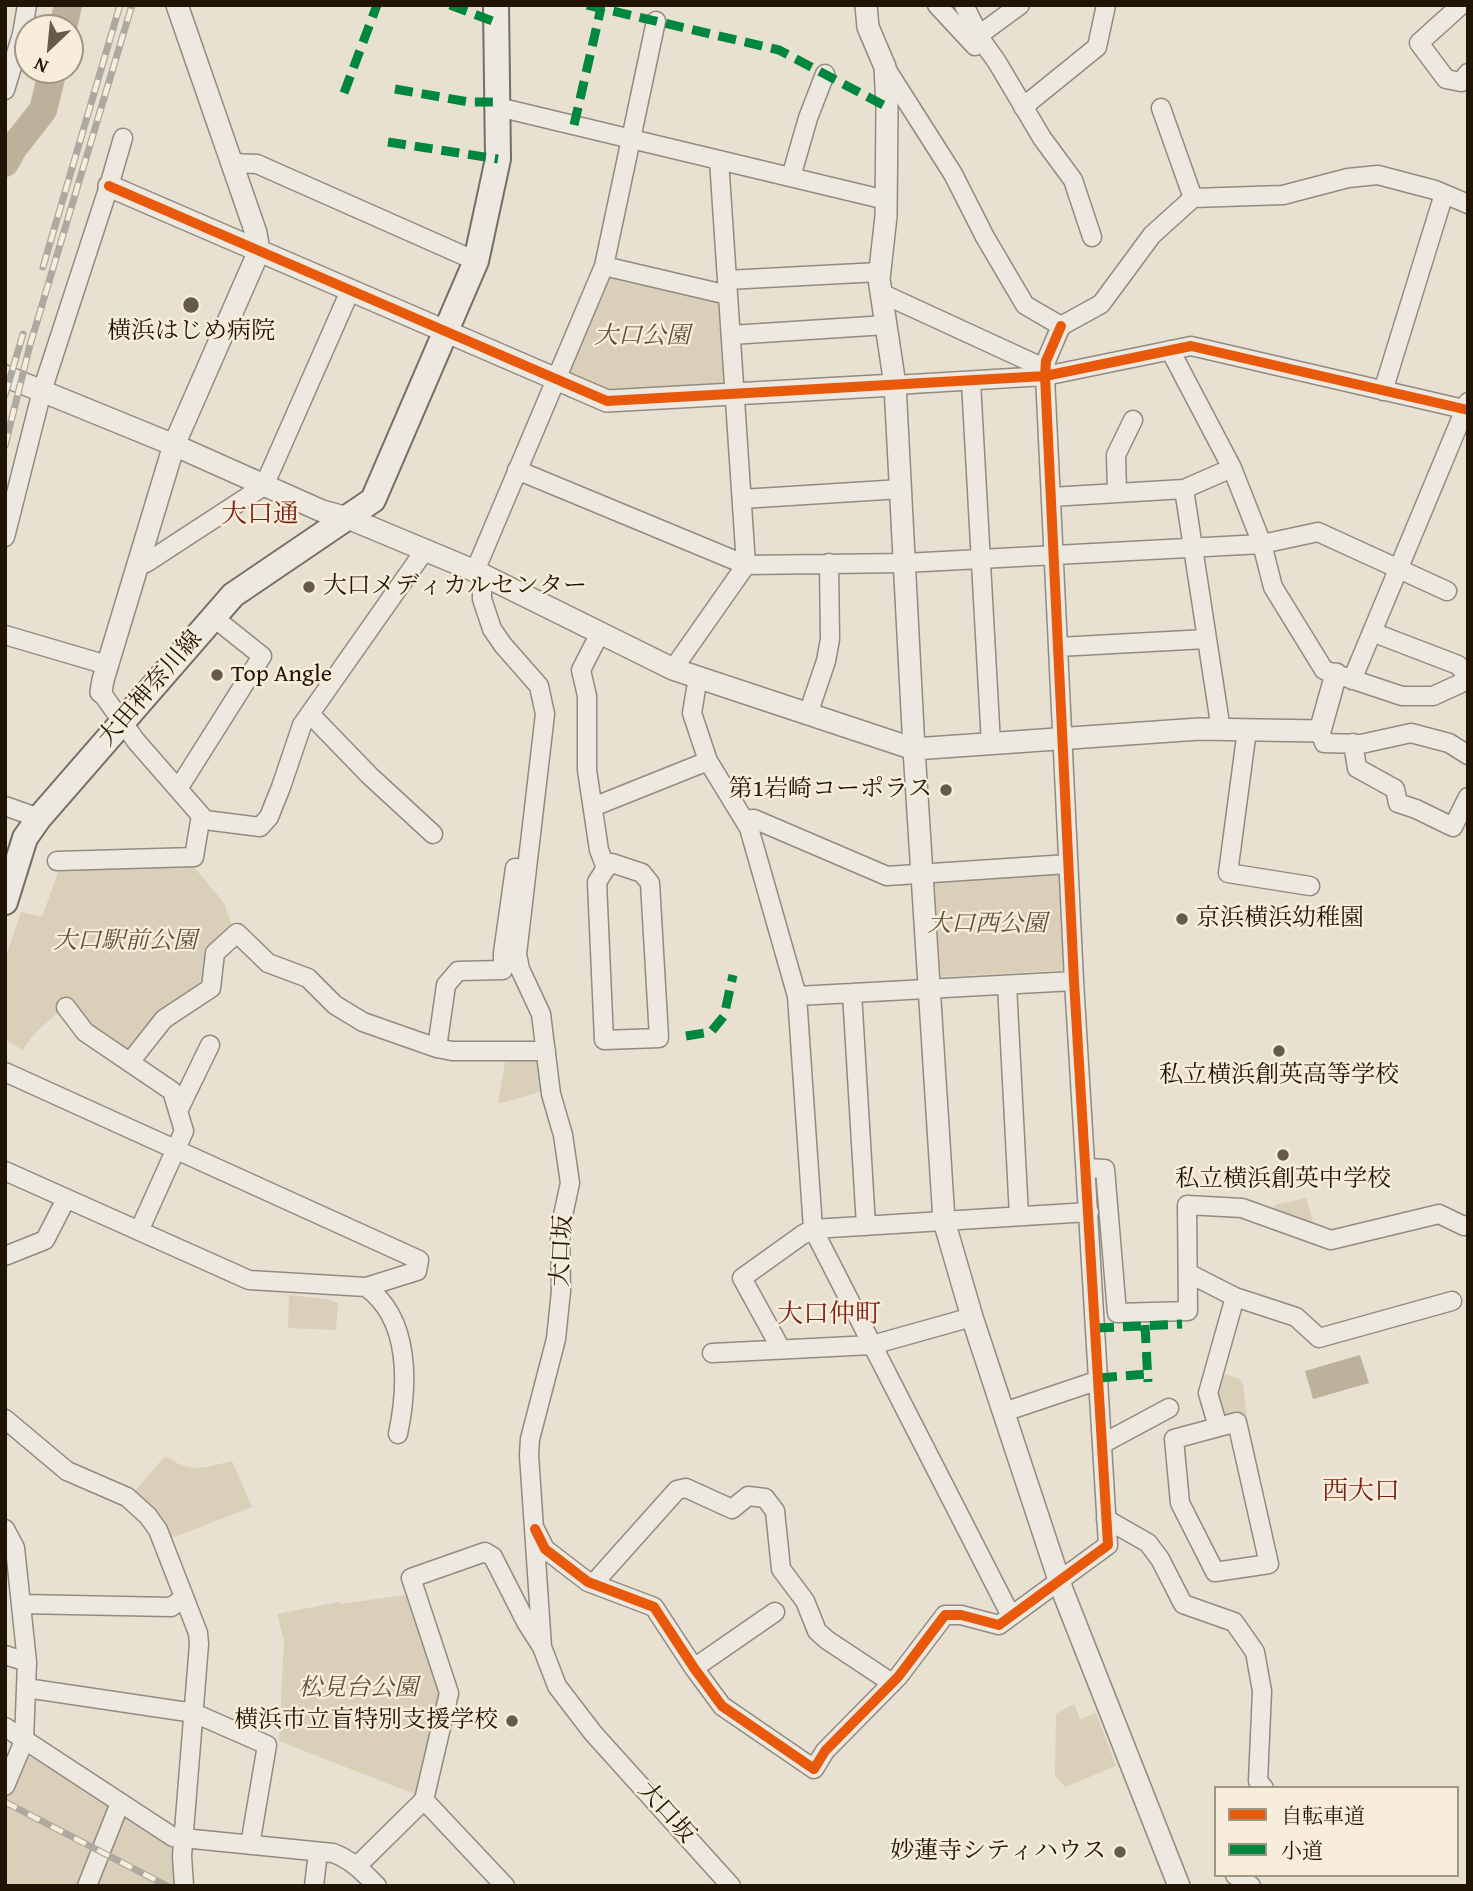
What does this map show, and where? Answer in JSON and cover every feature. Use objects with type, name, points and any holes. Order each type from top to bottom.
[{"type":"main road","name":"大田神奈川線","points":[[5,902],[25,838],[38,818],[233,595],[373,500],[476,261],[499,159],[496,5]]},
{"type":"street","points":[[5,90],[22,34],[27,5]]},
{"type":"street","points":[[177,5],[256,233],[259,251],[174,446],[101,692],[136,741],[205,820],[260,827],[269,817],[310,714],[425,550]]},
{"type":"street","points":[[866,5],[868,27],[885,67],[953,174],[1025,306],[1061,326]]},
{"type":"street","points":[[937,5],[975,46],[980,38],[1020,5]]},
{"type":"street","points":[[964,5],[980,38],[1042,138],[1073,180],[1092,237]]},
{"type":"street","points":[[1023,107],[1097,47],[1106,5]]},
{"type":"street","points":[[1461,5],[1419,43],[1446,79],[1461,82],[1468,73]]},
{"type":"street","points":[[478,573],[517,470],[604,266],[656,21]]},
{"type":"street","points":[[885,67],[886,200],[879,272],[895,385],[914,749],[944,1221],[972,1317],[1059,1579],[1179,1886]]},
{"type":"street","points":[[791,177],[808,118],[825,74]]},
{"type":"street","points":[[498,107],[886,200]]},
{"type":"street","points":[[1161,108],[1193,198]]},
{"type":"street","points":[[5,537],[42,391],[123,138]]},
{"type":"street","points":[[673,669],[746,565],[719,160]]},
{"type":"street","points":[[232,163],[257,164],[476,261]]},
{"type":"street","points":[[535,1529],[545,1549],[593,1584],[654,1607],[722,1706],[814,1769],[825,1751],[892,1683],[945,1615],[961,1615],[999,1625],[1108,1545],[1074,981],[1046,361],[1061,326],[1101,304],[1152,235],[1193,198],[1283,195],[1348,178],[1378,175],[1444,194],[1468,204]]},
{"type":"street","points":[[109,186],[607,401],[971,382],[1046,373],[1191,346],[1383,391],[1467,407],[1372,632],[1344,677],[1320,731],[1324,743],[1361,744],[1411,733],[1449,743],[1468,755]]},
{"type":"street","points":[[1383,391],[1444,194]]},
{"type":"street","points":[[604,266],[728,288],[879,272]]},
{"type":"street","points":[[139,563],[146,563],[264,486],[350,290]]},
{"type":"street","points":[[881,293],[1046,373]]},
{"type":"street","points":[[731,335],[886,325]]},
{"type":"street","points":[[1170,350],[1232,468],[1262,544],[1273,587],[1324,670],[1402,696],[1433,696],[1468,678],[1458,665],[1372,632]]},
{"type":"street","points":[[5,376],[322,511],[348,518],[478,573],[673,669],[914,749],[1199,729],[1320,731]]},
{"type":"street","points":[[971,382],[991,744]]},
{"type":"street","points":[[1117,493],[1116,455],[1133,420]]},
{"type":"street","points":[[1051,497],[1184,489],[1232,468]]},
{"type":"street","points":[[517,470],[746,565],[905,562],[1262,544],[1318,532],[1447,591]]},
{"type":"street","points":[[742,499],[901,489]]},
{"type":"street","points":[[1184,489],[1221,730]]},
{"type":"street","points":[[808,714],[831,639],[830,563]]},
{"type":"street","name":"大口坂","points":[[478,573],[482,599],[492,629],[539,686],[545,714],[517,954],[520,969],[541,1014],[551,1094],[563,1135],[570,1183],[560,1229],[561,1291],[556,1339],[530,1439],[529,1455],[542,1647],[557,1686],[593,1733],[731,1886]]},
{"type":"street","points":[[178,789],[262,656],[213,617]]},
{"type":"street","points":[[600,633],[581,670],[587,696],[587,770],[599,850],[606,868]]},
{"type":"street","points":[[5,635],[107,665]]},
{"type":"street","points":[[1058,647],[1206,639]]},
{"type":"street","points":[[698,677],[692,713],[708,761],[749,828],[797,996],[813,1230],[1011,1616]]},
{"type":"street","points":[[310,714],[370,776],[433,834]]},
{"type":"street","points":[[1247,730],[1228,873],[1310,886]]},
{"type":"street","points":[[1353,743],[1357,768],[1395,789],[1398,803],[1454,827],[1468,797]]},
{"type":"street","points":[[593,807],[708,761]]},
{"type":"street","points":[[5,806],[38,818]]},
{"type":"street","points":[[57,862],[194,857],[201,816]]},
{"type":"street","points":[[744,820],[754,819],[887,876],[1068,864]]},
{"type":"street","points":[[612,863],[642,873],[649,883],[659,1038],[604,1040],[597,882],[606,868],[612,863]]},
{"type":"street","points":[[437,1048],[446,985],[458,971],[503,970],[515,868],[527,869]]},
{"type":"street","points":[[130,1062],[164,1019],[211,988],[215,953],[237,933],[268,963],[308,978],[335,1005],[363,1022],[452,1051],[546,1051]]},
{"type":"street","points":[[797,996],[1074,981]]},
{"type":"street","points":[[1007,985],[1019,1216]]},
{"type":"street","points":[[852,993],[866,1226]]},
{"type":"street","points":[[66,1007],[85,1032],[172,1091],[184,1131],[139,1231]]},
{"type":"street","points":[[178,1111],[210,1045]]},
{"type":"street","points":[[5,1072],[419,1260],[416,1271],[366,1287],[249,1280],[5,1171]]},
{"type":"street","points":[[1086,1168],[1105,1170],[1117,1313],[1188,1311],[1187,1205],[1242,1208],[1331,1240],[1439,1214],[1464,1226],[1468,1225]]},
{"type":"street","points":[[5,1256],[46,1240],[66,1199]]},
{"type":"street","points":[[781,1349],[742,1278],[802,1234],[813,1230],[1088,1212]]},
{"type":"street","points":[[1188,1273],[1235,1297],[1296,1317],[1319,1338],[1452,1301]]},
{"type":"street","points":[[366,1287],[385,1304],[395,1322],[401,1347],[404,1403],[398,1434]]},
{"type":"street","points":[[1218,1427],[1208,1393],[1235,1297]]},
{"type":"street","points":[[712,1353],[872,1345],[972,1317]]},
{"type":"street","points":[[1003,1412],[1098,1380]]},
{"type":"street","points":[[1102,1444],[1169,1408]]},
{"type":"street","points":[[5,1419],[67,1471],[127,1497],[158,1530],[200,1644],[184,1838],[184,1886]]},
{"type":"street","points":[[1237,1422],[1269,1564],[1215,1572],[1180,1503],[1174,1439],[1218,1427],[1237,1422]]},
{"type":"street","points":[[593,1584],[650,1517],[677,1490],[686,1488],[732,1509],[748,1496],[765,1498],[775,1511],[781,1569],[804,1601],[817,1631],[892,1683]]},
{"type":"street","points":[[1107,1519],[1148,1543],[1160,1559],[1183,1604],[1234,1622],[1255,1652],[1262,1690],[1258,1782],[1262,1786]]},
{"type":"street","points":[[5,1529],[15,1548],[11,1565],[21,1604],[27,1662],[24,1741],[5,1786]]},
{"type":"street","points":[[357,1866],[424,1800],[449,1693],[411,1578],[485,1552],[493,1557],[542,1647]]},
{"type":"street","points":[[21,1604],[170,1607],[184,1598]]},
{"type":"street","points":[[694,1668],[775,1612]]},
{"type":"street","points":[[5,1655],[27,1662]]},
{"type":"street","points":[[26,1688],[194,1713],[267,1745],[250,1845]]},
{"type":"street","points":[[5,1727],[173,1837],[333,1853],[357,1866],[377,1886]]},
{"type":"street","points":[[424,1800],[505,1886]]},
{"type":"street","points":[[87,1886],[120,1803]]},
{"type":"street","points":[[314,1886],[318,1852]]},
{"type":"green space","name":"大口公園","points":[[610,275],[718,300],[724,386],[606,391],[567,373]]},
{"type":"green space","name":"大口駅前公園","points":[[189,861],[224,903],[233,928],[207,987],[133,1052],[94,1028],[73,1000],[36,1032],[22,1050],[5,1039],[5,959],[21,912],[42,917],[60,867]]},
{"type":"green space","name":"大口西公園","points":[[1063,872],[1068,970],[941,977],[933,880]]},
{"type":"green space","points":[[506,1056],[539,1060],[543,1091],[498,1104]]},
{"type":"green space","points":[[1306,1198],[1315,1229],[1275,1215],[1274,1205]]},
{"type":"green space","points":[[289,1295],[327,1299],[338,1303],[336,1330],[288,1328]]},
{"type":"green space","points":[[1223,1374],[1240,1379],[1247,1415],[1229,1419],[1223,1416],[1216,1393]]},
{"type":"green space","points":[[165,1456],[174,1462],[198,1468],[232,1461],[252,1507],[169,1539],[163,1520],[133,1493]]},
{"type":"green space","name":"松見台公園","points":[[405,1595],[418,1629],[424,1631],[444,1695],[417,1795],[279,1741],[284,1640],[277,1614],[339,1602]]},
{"type":"green space","points":[[1074,1704],[1080,1719],[1096,1713],[1116,1766],[1065,1787],[1055,1776],[1056,1714]]},
{"type":"green space","points":[[26,1754],[178,1848],[180,1886],[13,1886],[5,1882],[5,1800]]},
{"type":"shaded area","points":[[1360,1355],[1369,1383],[1313,1399],[1305,1371]]},
{"type":"waterway","points":[[66,14],[68,5]]},
{"type":"waterway","points":[[5,163],[43,110],[50,84]]},
{"type":"railway","points":[[43,267],[120,5]]},
{"type":"railway","points":[[5,446],[30,345],[132,5]]},
{"type":"railway","points":[[5,395],[23,334]]},
{"type":"railway","points":[[5,1802],[167,1886]]},
{"type":"marked path","points":[[344,93],[377,5]]},
{"type":"marked path","points":[[450,5],[495,22]]},
{"type":"marked path","points":[[587,5],[779,50],[887,107]]},
{"type":"marked path","points":[[574,125],[601,8]]},
{"type":"marked path","points":[[395,89],[469,102],[498,102]]},
{"type":"marked path","points":[[388,142],[498,159]]},
{"type":"marked path","points":[[686,1036],[711,1032],[724,1016],[733,975]]},
{"type":"marked path","points":[[1096,1328],[1182,1324]]},
{"type":"marked path","points":[[1145,1325],[1148,1382]]},
{"type":"marked path","points":[[1099,1378],[1147,1374]]},
{"type":"cycle path","points":[[109,186],[607,401],[1045,376],[1191,346],[1468,410]]},
{"type":"cycle path","points":[[535,1529],[545,1549],[588,1582],[654,1607],[722,1706],[814,1769],[825,1751],[898,1677],[945,1615],[961,1615],[999,1625],[1108,1545],[1074,981],[1045,376],[1046,361],[1061,326]]},
{"type":"place","name":"横浜はじめ病院","points":[[191,305]]},
{"type":"place","name":"大口メディカルセンター","points":[[309,587]]},
{"type":"place","name":"Top Angle","points":[[217,675]]},
{"type":"place","name":"第1岩崎コーポラス","points":[[946,790]]},
{"type":"place","name":"京浜横浜幼稚園","points":[[1182,919]]},
{"type":"place","name":"私立横浜創英高等学校","points":[[1279,1051]]},
{"type":"place","name":"私立横浜創英中学校","points":[[1283,1155]]},
{"type":"place","name":"横浜市立盲特別支援学校","points":[[512,1721]]},
{"type":"place","name":"妙蓮寺シティハウス","points":[[1120,1852]]},
{"type":"district","name":"大口通","points":[[260,515]]},
{"type":"district","name":"大口仲町","points":[[829,1315]]},
{"type":"district","name":"西大口","points":[[1361,1492]]}]
